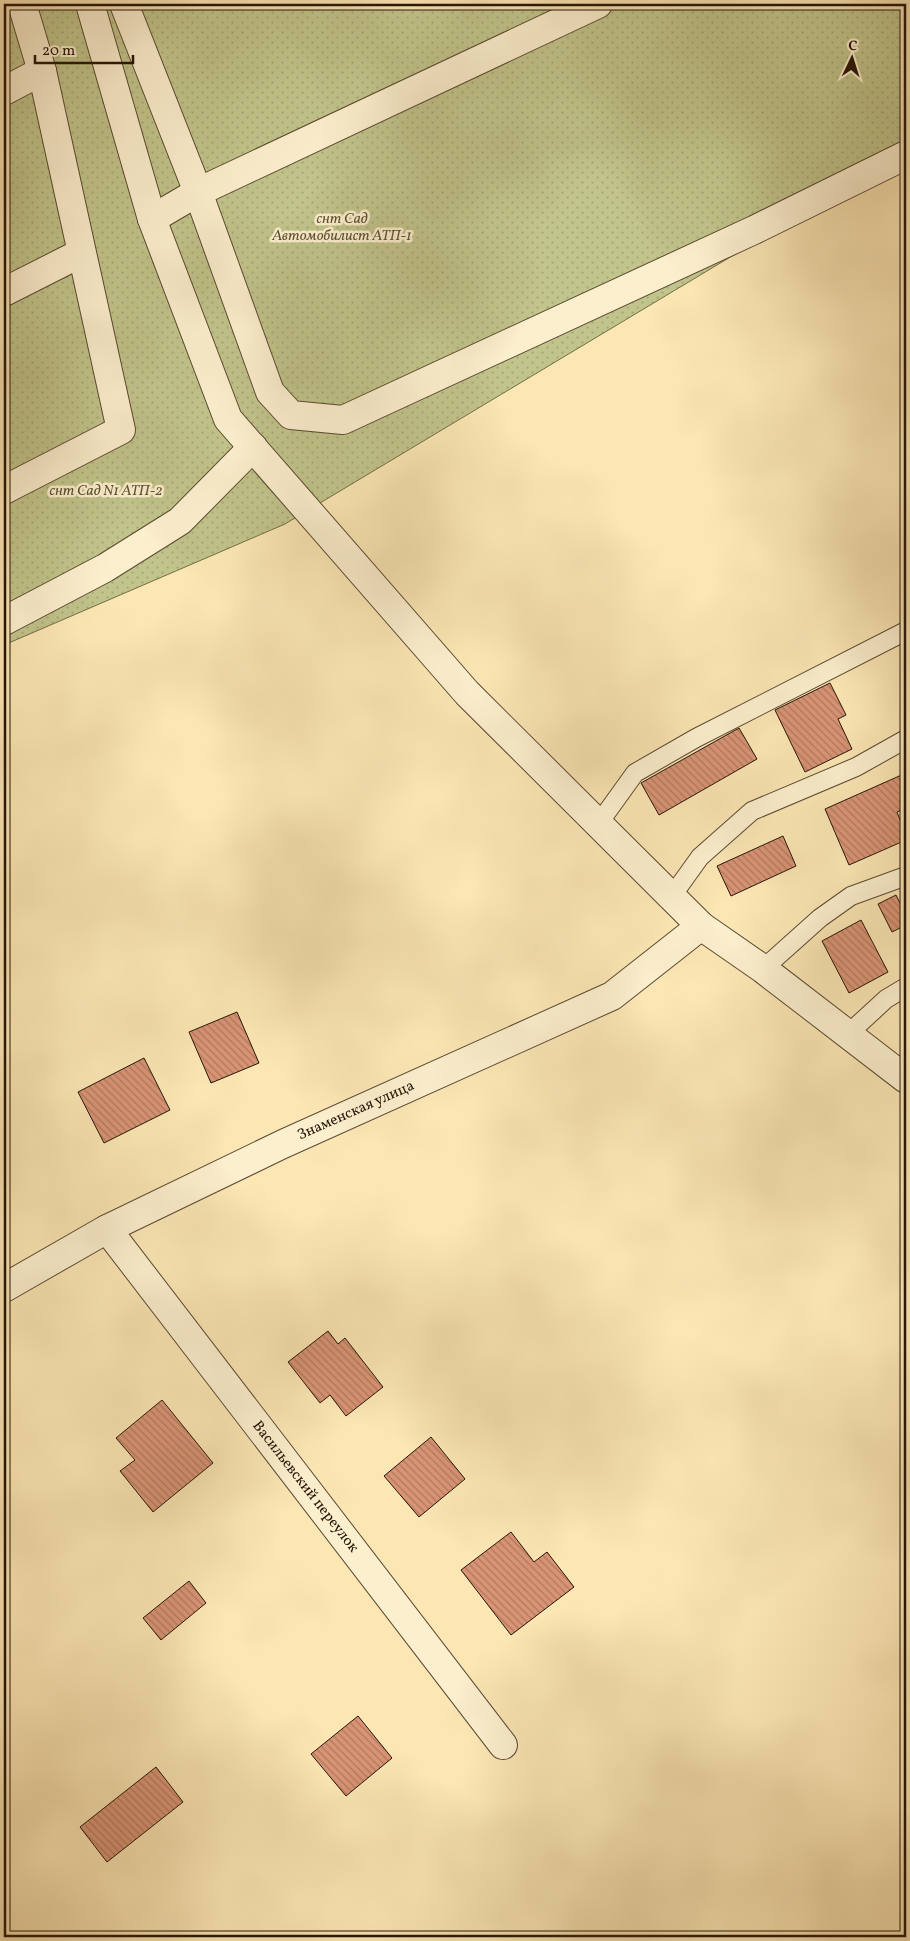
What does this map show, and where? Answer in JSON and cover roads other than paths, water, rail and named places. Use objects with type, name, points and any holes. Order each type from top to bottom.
[{"type":"street","points":[[4,490],[121,430],[42,71],[22,4]]},
{"type":"street","points":[[90,4],[152,219],[228,419],[467,693],[701,926],[763,969],[906,1079]]},
{"type":"street","points":[[124,4],[198,192],[270,392],[291,415],[343,420],[754,230],[906,155]]},
{"type":"street","points":[[152,219],[198,192],[598,4]]},
{"type":"street","points":[[4,91],[42,71]]},
{"type":"street","points":[[4,292],[81,253]]},
{"type":"street","points":[[4,621],[105,568],[180,521],[253,447]]},
{"type":"street","name":"Знаменская улица","points":[[4,1288],[107,1230],[283,1144],[612,996],[701,926]]},
{"type":"street","name":"Васильевский переулок","points":[[107,1230],[504,1745]]},
{"type":"lane","points":[[599,823],[635,773],[696,738],[906,631]]},
{"type":"lane","points":[[672,896],[700,857],[752,811],[856,767],[906,739]]},
{"type":"lane","points":[[763,969],[820,918],[851,896],[905,879]]},
{"type":"lane","points":[[848,1034],[886,998],[906,987]]},
{"type":"park label","name":"снт Сад Автомобилист АТП-1","points":[[342,228]]},
{"type":"park label","name":"снт Сад N1 АТП-2","points":[[106,491]]}]
